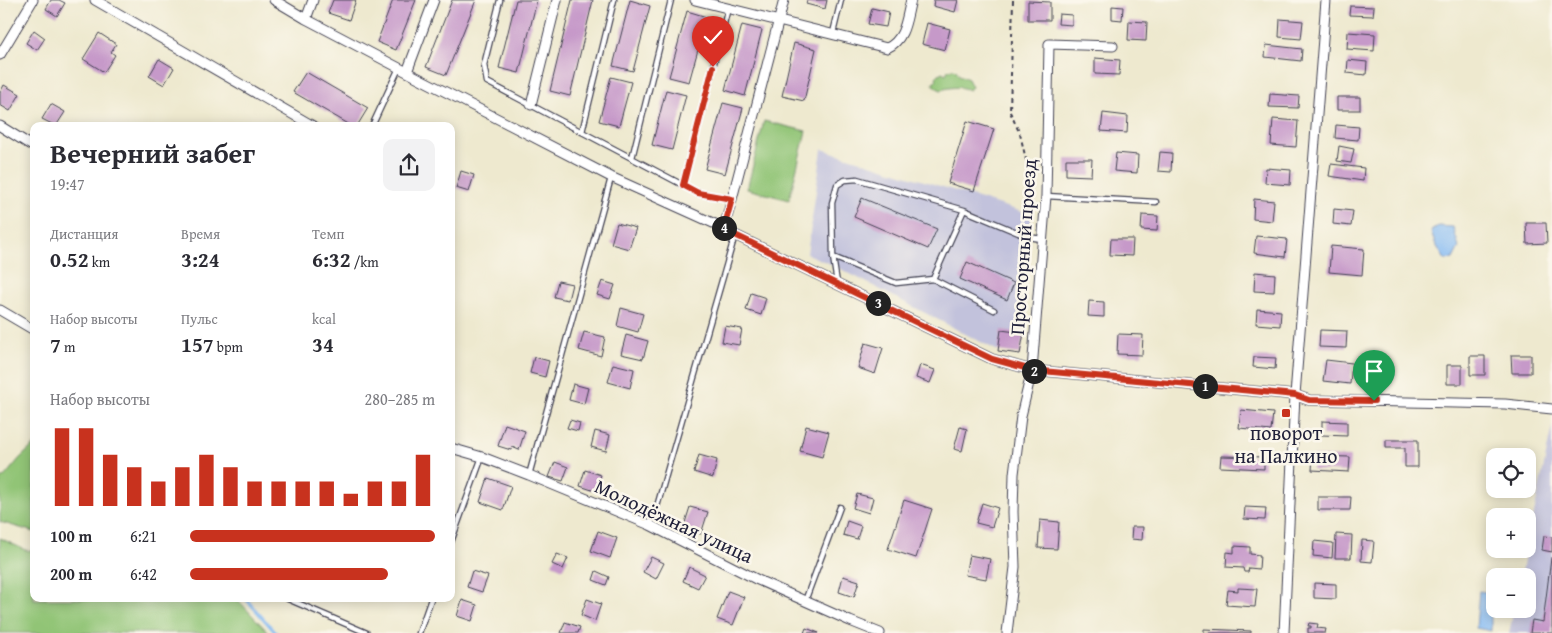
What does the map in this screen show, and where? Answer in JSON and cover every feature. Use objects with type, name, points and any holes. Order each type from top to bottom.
[{"type":"street","points":[[0,55],[33,0]]},
{"type":"street","points":[[95,0],[306,122]]},
{"type":"street","points":[[274,0],[403,70],[611,176],[724,228],[992,359],[1032,370],[1295,395],[1309,400],[1506,404],[1552,409]]},
{"type":"street","points":[[306,18],[313,0]]},
{"type":"street","points":[[403,70],[434,0]]},
{"type":"street","points":[[530,105],[557,0]]},
{"type":"street","points":[[695,0],[888,48],[898,42],[902,35],[911,0]]},
{"type":"street","points":[[724,228],[784,0]]},
{"type":"street","points":[[1284,633],[1295,395],[1326,0]]},
{"type":"street","name":"Просторный проезд","points":[[1008,633],[1015,568],[1014,474],[1021,416],[1032,370],[1046,196],[1049,44],[1113,46]]},
{"type":"street","points":[[0,126],[30,144]]},
{"type":"street","points":[[0,310],[30,328]]},
{"type":"street","name":"Молодёжная улица","points":[[455,449],[482,457],[529,475],[650,525],[758,580],[880,633]]},
{"type":"lane","points":[[500,0],[484,65],[487,82],[698,193],[732,199]]},
{"type":"lane","points":[[582,132],[614,0]]},
{"type":"lane","points":[[632,158],[671,0]]},
{"type":"lane","points":[[833,33],[841,0]]},
{"type":"lane","points":[[683,185],[728,8]]},
{"type":"lane","points":[[374,122],[403,70]]},
{"type":"lane","points":[[529,475],[611,176]]},
{"type":"lane","points":[[837,283],[832,203],[836,185],[845,180],[857,179],[964,210],[1028,237],[1042,239]]},
{"type":"lane","points":[[1046,196],[1156,202]]},
{"type":"lane","points":[[933,279],[964,210]]},
{"type":"lane","points":[[650,525],[656,510],[735,235]]},
{"type":"lane","points":[[834,257],[896,283],[933,279],[994,310]]},
{"type":"lane","points":[[455,531],[482,457]]},
{"type":"lane","points":[[805,601],[840,507]]},
{"type":"lane","points":[[295,602],[367,633]]},
{"type":"lane","points":[[418,633],[430,602]]},
{"type":"path","points":[[1013,0],[1010,112],[1020,134],[1031,181],[1046,196]]},
{"type":"shaded area","points":[[822,149],[1032,215],[1016,332],[1001,330],[998,351],[835,266],[807,254]]},
{"type":"shaded area","points":[[1552,426],[1552,633],[1509,633],[1512,618],[1536,618],[1536,568],[1522,568],[1524,558],[1536,558],[1535,508]]},
{"type":"green space","points":[[952,69],[968,79],[972,87],[969,90],[955,87],[941,90],[935,87],[933,83],[937,80],[936,77],[942,72],[946,74],[948,70]]},
{"type":"green space","points":[[764,121],[806,131],[789,200],[747,189]]},
{"type":"green space","points":[[30,449],[30,531],[0,522],[0,479],[4,477]]},
{"type":"green space","points":[[0,538],[30,551],[30,602],[240,602],[269,633],[0,633]]},
{"type":"water","points":[[1438,226],[1453,227],[1459,247],[1453,259],[1445,260],[1435,243],[1431,231]]},
{"type":"water","points":[[1479,591],[1486,592],[1486,618],[1491,618],[1491,631],[1476,628]]},
{"type":"building","points":[[51,0],[59,0],[65,3],[57,16],[46,9]]},
{"type":"building","points":[[333,0],[356,0],[349,20],[328,13]]},
{"type":"building","points":[[393,0],[416,0],[396,50],[377,42]]},
{"type":"building","points":[[452,0],[476,0],[446,75],[426,67]]},
{"type":"building","points":[[516,0],[537,0],[519,73],[499,68]]},
{"type":"building","points":[[572,0],[593,0],[570,96],[550,91]]},
{"type":"building","points":[[630,0],[650,6],[633,71],[613,66]]},
{"type":"building","points":[[807,0],[827,0],[825,9],[806,4]]},
{"type":"building","points":[[934,0],[958,0],[955,12],[933,6]]},
{"type":"building","points":[[1028,1],[1050,2],[1050,20],[1028,20]]},
{"type":"building","points":[[1112,6],[1123,7],[1122,20],[1112,19]]},
{"type":"building","points":[[1350,6],[1374,7],[1373,16],[1349,15]]},
{"type":"building","points":[[872,8],[889,12],[886,27],[868,24]]},
{"type":"building","points":[[687,11],[707,17],[689,82],[669,77]]},
{"type":"building","points":[[1059,14],[1072,15],[1072,25],[1058,24]]},
{"type":"building","points":[[1280,19],[1303,21],[1301,39],[1279,37]]},
{"type":"building","points":[[1129,21],[1147,22],[1146,41],[1128,40]]},
{"type":"building","points":[[927,23],[950,29],[945,50],[922,44]]},
{"type":"building","points":[[742,25],[762,30],[745,96],[725,90]]},
{"type":"building","points":[[34,30],[45,38],[37,50],[26,43]]},
{"type":"building","points":[[1348,32],[1375,34],[1374,51],[1347,49]]},
{"type":"building","points":[[99,33],[116,44],[111,52],[115,55],[104,72],[83,59]]},
{"type":"building","points":[[794,43],[816,49],[804,101],[782,96]]},
{"type":"building","points":[[1266,45],[1302,49],[1301,61],[1265,57]]},
{"type":"building","points":[[1095,58],[1120,60],[1119,75],[1095,74]]},
{"type":"building","points":[[159,59],[174,68],[164,85],[149,76]]},
{"type":"building","points":[[1348,60],[1367,62],[1366,75],[1347,73]]},
{"type":"building","points":[[306,72],[368,108],[359,122],[345,122],[293,92]]},
{"type":"building","points":[[611,77],[631,82],[619,126],[599,121]]},
{"type":"building","points":[[4,85],[20,94],[10,111],[0,105],[0,93]]},
{"type":"building","points":[[666,90],[686,95],[672,150],[652,145]]},
{"type":"building","points":[[1270,94],[1299,96],[1298,108],[1269,107]]},
{"type":"building","points":[[1337,97],[1360,97],[1360,110],[1337,110]]},
{"type":"building","points":[[723,103],[743,108],[725,174],[705,169]]},
{"type":"building","points":[[51,104],[65,112],[59,122],[48,122],[42,119]]},
{"type":"building","points":[[1103,113],[1128,116],[1127,133],[1101,131]]},
{"type":"building","points":[[1273,119],[1298,121],[1296,147],[1271,145]]},
{"type":"building","points":[[967,121],[994,129],[974,191],[948,183]]},
{"type":"building","points":[[1336,125],[1359,127],[1358,140],[1335,138]]},
{"type":"building","points":[[1339,146],[1354,149],[1351,163],[1337,161]]},
{"type":"building","points":[[1160,152],[1172,153],[1171,172],[1158,171]]},
{"type":"building","points":[[1116,153],[1138,155],[1137,173],[1114,171]]},
{"type":"building","points":[[1066,159],[1092,159],[1091,176],[1066,175]]},
{"type":"building","points":[[1331,164],[1364,168],[1363,181],[1329,176]]},
{"type":"building","points":[[1266,168],[1291,170],[1290,185],[1265,183]]},
{"type":"building","points":[[461,171],[474,175],[469,192],[456,188]]},
{"type":"building","points":[[862,198],[937,229],[928,249],[854,217]]},
{"type":"building","points":[[1254,199],[1274,201],[1272,221],[1253,219]]},
{"type":"building","points":[[1334,209],[1353,211],[1351,226],[1333,224]]},
{"type":"building","points":[[1142,215],[1158,216],[1157,231],[1141,230]]},
{"type":"building","points":[[617,223],[636,228],[629,249],[611,244]]},
{"type":"building","points":[[1526,223],[1546,223],[1547,243],[1527,244]]},
{"type":"building","points":[[1256,236],[1287,239],[1285,257],[1254,253]]},
{"type":"building","points":[[1111,239],[1133,239],[1132,256],[1110,255]]},
{"type":"building","points":[[1331,246],[1364,249],[1362,275],[1329,272]]},
{"type":"building","points":[[967,262],[1014,283],[1007,300],[960,279]]},
{"type":"building","points":[[1255,272],[1275,274],[1274,292],[1254,291]]},
{"type":"building","points":[[558,281],[572,284],[568,300],[554,297]]},
{"type":"building","points":[[602,281],[615,285],[610,299],[597,295]]},
{"type":"building","points":[[751,293],[766,298],[761,315],[746,310]]},
{"type":"building","points":[[1089,301],[1104,302],[1104,317],[1088,316]]},
{"type":"building","points":[[621,308],[643,314],[638,332],[617,326]]},
{"type":"building","points":[[1257,309],[1281,311],[1280,326],[1256,324]]},
{"type":"building","points":[[725,326],[742,329],[739,345],[722,342]]},
{"type":"building","points":[[1001,330],[1024,333],[1020,354],[998,351]]},
{"type":"building","points":[[1320,330],[1347,331],[1346,348],[1319,347]]},
{"type":"building","points":[[584,332],[605,337],[601,356],[579,350]]},
{"type":"building","points":[[1118,334],[1143,335],[1142,355],[1117,354]]},
{"type":"building","points":[[626,335],[648,341],[643,359],[621,354]]},
{"type":"building","points":[[865,343],[883,348],[875,374],[858,368]]},
{"type":"building","points":[[1511,355],[1531,355],[1531,373],[1512,373]]},
{"type":"building","points":[[1470,356],[1485,356],[1485,375],[1470,375]]},
{"type":"building","points":[[534,357],[549,361],[545,377],[530,373]]},
{"type":"building","points":[[1254,357],[1276,358],[1275,369],[1253,367]]},
{"type":"building","points":[[1326,360],[1352,363],[1350,384],[1323,381]]},
{"type":"building","points":[[613,364],[634,369],[630,388],[608,382]]},
{"type":"building","points":[[920,365],[935,370],[930,383],[916,378]]},
{"type":"building","points":[[1447,365],[1462,365],[1462,384],[1447,384]]},
{"type":"building","points":[[573,384],[588,388],[584,404],[569,400]]},
{"type":"building","points":[[1241,410],[1273,413],[1271,431],[1239,428]]},
{"type":"building","points":[[570,420],[580,423],[578,431],[567,428]]},
{"type":"building","points":[[1322,421],[1347,422],[1347,436],[1322,435]]},
{"type":"building","points":[[505,424],[525,431],[519,450],[512,447],[511,450],[498,446]]},
{"type":"building","points":[[806,426],[829,432],[822,457],[800,451]]},
{"type":"building","points":[[960,427],[967,429],[962,451],[954,449]]},
{"type":"building","points":[[595,431],[610,435],[606,451],[591,447]]},
{"type":"building","points":[[1386,440],[1418,440],[1418,467],[1405,467],[1405,448],[1386,448]]},
{"type":"building","points":[[699,455],[717,460],[713,478],[694,472]]},
{"type":"building","points":[[1221,456],[1264,457],[1264,469],[1220,467]]},
{"type":"building","points":[[1313,456],[1350,457],[1349,472],[1312,470]]},
{"type":"building","points":[[555,462],[568,467],[563,481],[549,477]]},
{"type":"building","points":[[585,470],[601,475],[595,491],[580,486]]},
{"type":"building","points":[[488,478],[511,486],[503,510],[480,502]]},
{"type":"building","points":[[857,494],[873,498],[869,513],[853,508]]},
{"type":"building","points":[[1318,497],[1351,497],[1350,510],[1318,510]]},
{"type":"building","points":[[904,500],[932,509],[916,558],[888,549]]},
{"type":"building","points":[[982,503],[998,508],[992,527],[976,523]]},
{"type":"building","points":[[690,507],[708,512],[701,534],[683,529]]},
{"type":"building","points":[[1245,507],[1266,508],[1265,520],[1244,519]]},
{"type":"building","points":[[1040,520],[1059,522],[1057,549],[1038,548]]},
{"type":"building","points":[[847,521],[861,526],[857,539],[843,535]]},
{"type":"building","points":[[1132,527],[1143,527],[1142,540],[1131,539]]},
{"type":"building","points":[[598,531],[617,538],[610,558],[591,551]]},
{"type":"building","points":[[1336,534],[1352,535],[1351,558],[1335,558]]},
{"type":"building","points":[[1544,536],[1552,537],[1552,552],[1542,550]]},
{"type":"building","points":[[1362,540],[1374,541],[1372,562],[1361,561]]},
{"type":"building","points":[[1314,541],[1333,543],[1332,558],[1313,556]]},
{"type":"building","points":[[1234,546],[1250,547],[1250,554],[1260,555],[1259,569],[1249,568],[1248,572],[1244,572],[1243,568],[1226,567],[1227,552],[1234,553]]},
{"type":"building","points":[[557,554],[568,558],[563,569],[552,564]]},
{"type":"building","points":[[969,555],[990,559],[986,579],[965,575]]},
{"type":"building","points":[[651,557],[664,563],[656,579],[643,572]]},
{"type":"building","points":[[1551,558],[1552,633],[1530,633],[1532,620],[1543,622]]},
{"type":"building","points":[[689,567],[705,575],[698,588],[683,581]]},
{"type":"building","points":[[472,571],[488,576],[482,592],[467,587]]},
{"type":"building","points":[[596,571],[609,577],[606,585],[593,580]]},
{"type":"building","points":[[843,576],[859,581],[854,597],[839,592]]},
{"type":"building","points":[[1314,583],[1336,584],[1336,599],[1314,598]]},
{"type":"building","points":[[1238,588],[1257,589],[1255,607],[1226,605],[1228,590],[1238,591]]},
{"type":"building","points":[[728,591],[744,597],[733,625],[717,619]]},
{"type":"building","points":[[587,599],[601,604],[595,621],[581,615]]},
{"type":"building","points":[[462,600],[477,605],[472,621],[457,616]]},
{"type":"building","points":[[565,622],[580,627],[578,633],[561,633]]},
{"type":"building","points":[[1309,623],[1318,624],[1317,628],[1326,629],[1325,633],[1308,633],[1308,628],[1311,628],[1311,626],[1308,626]]},
{"type":"building","points":[[806,628],[819,633],[804,633]]},
{"type":"building","points":[[1204,629],[1251,631],[1251,633],[1204,633]]},
{"type":"waterway","points":[[249,602],[276,633]]},
{"type":"place","name":"поворот на Палкино","points":[[1286,413]]},
{"type":"route","points":[[713,67],[683,185],[698,193],[732,199],[724,228],[735,235],[992,359],[1032,370],[1295,395],[1309,400],[1374,401]]}]
